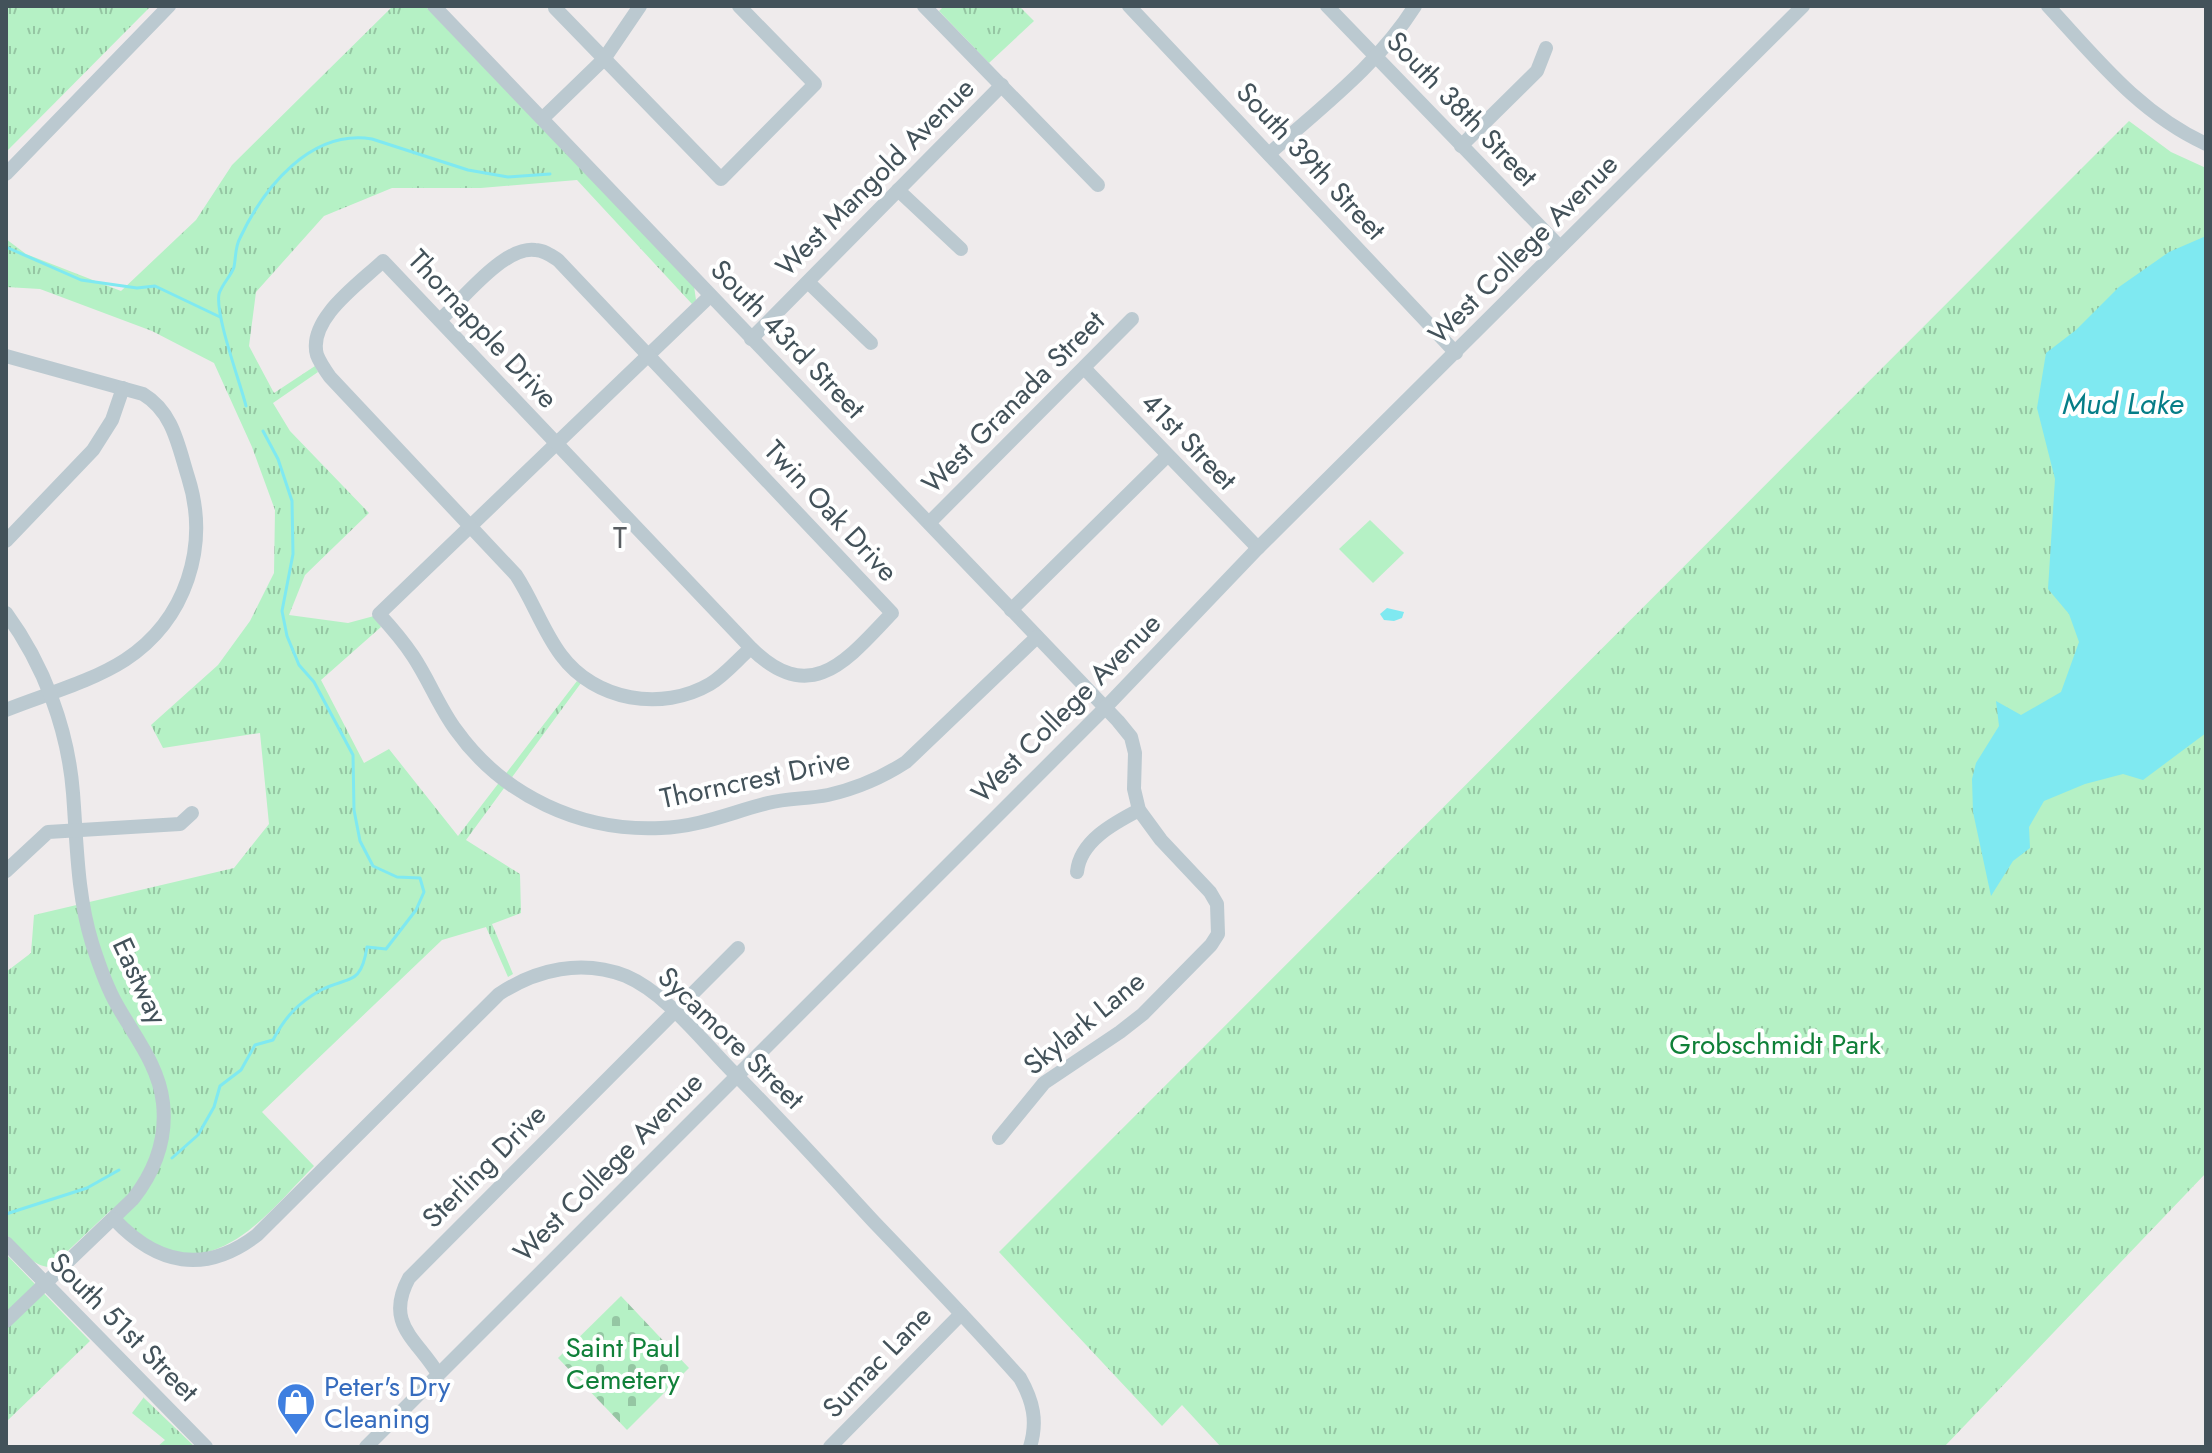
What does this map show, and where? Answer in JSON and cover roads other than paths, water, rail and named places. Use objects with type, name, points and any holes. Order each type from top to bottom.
[{"type":"street","points":[[6,174],[169,6]]},
{"type":"street","name":"South 43rd Street","points":[[434,6],[930,522],[1104,709]]},
{"type":"street","points":[[543,118],[604,59],[640,6]]},
{"type":"street","points":[[555,8],[721,179],[815,84],[739,6]]},
{"type":"street","points":[[924,6],[1098,185]]},
{"type":"street","name":"South 39th Street","points":[[1129,6],[1456,353]]},
{"type":"street","name":"South 38th Street","points":[[1327,6],[1560,247]]},
{"type":"street","points":[[1269,154],[1376,57],[1400,31],[1415,6]]},
{"type":"street","name":"West College Avenue","points":[[366,1447],[1104,709],[1258,548],[1803,6]]},
{"type":"street","points":[[2048,6],[2123,87],[2156,117],[2206,144]]},
{"type":"street","points":[[1461,146],[1537,71],[1546,48]]},
{"type":"street","name":"West Mangold Avenue","points":[[751,339],[1002,85]]},
{"type":"street","points":[[898,190],[961,249]]},
{"type":"street","points":[[441,319],[504,259],[535,250],[558,260],[650,355]]},
{"type":"street","name":"Thornapple Drive","points":[[472,526],[330,377],[316,352],[322,320],[383,261],[441,319],[555,444]]},
{"type":"street","points":[[808,282],[871,343]]},
{"type":"street","points":[[710,296],[472,526],[516,575],[562,657],[577,672],[617,696],[645,700],[694,691],[712,683],[751,648]]},
{"type":"street","name":"West Granada Street","points":[[930,522],[1132,319]]},
{"type":"street","name":"Twin Oak Drive","points":[[555,444],[768,664],[782,672],[818,675],[846,662],[892,613],[650,355]]},
{"type":"street","points":[[6,356],[143,394],[160,407],[174,433],[196,509],[191,571],[177,606],[161,628],[142,647],[105,671],[6,710]]},
{"type":"street","name":"41st Street","points":[[1084,368],[1258,548]]},
{"type":"street","points":[[6,541],[93,450],[112,420],[123,388]]},
{"type":"street","points":[[1011,610],[1167,456]]},
{"type":"street","name":"Thorncrest Drive","points":[[472,526],[379,614],[415,658],[455,729],[482,760],[507,782],[561,814],[613,827],[663,828],[717,820],[769,802],[829,795],[886,776],[906,762],[1037,637]]},
{"type":"street","name":"Eastway","points":[[6,613],[35,660],[50,692],[66,746],[83,907],[91,939],[115,1002],[155,1070],[163,1099],[163,1135],[152,1171],[133,1199],[6,1321]]},
{"type":"street","points":[[1077,872],[1078,862],[1096,838],[1139,810],[1134,789],[1135,753],[1131,737],[1104,709]]},
{"type":"street","name":"Skylark Lane","points":[[999,1138],[1044,1083],[1143,1014],[1211,945],[1218,934],[1217,904],[1210,892],[1161,840],[1139,810]]},
{"type":"street","points":[[6,871],[48,832],[180,824],[192,813]]},
{"type":"street","name":"Sterling Drive","points":[[438,1374],[403,1328],[399,1302],[409,1278],[738,948]]},
{"type":"street","name":"Sycamore Street","points":[[114,1219],[147,1248],[165,1256],[205,1260],[225,1255],[242,1246],[278,1214],[499,994],[520,980],[542,972],[569,967],[606,971],[634,980],[674,1012],[1020,1378],[1028,1393],[1034,1420],[1030,1447]]},
{"type":"street","name":"South 51st Street","points":[[6,1243],[206,1447]]},
{"type":"street","name":"Sumac Lane","points":[[830,1447],[961,1314]]},
{"type":"water","name":"Mud Lake","points":[[2206,236],[2206,733],[2143,780],[2123,774],[2085,784],[2044,801],[2029,827],[2030,848],[2013,861],[1991,896],[1973,812],[1972,779],[1976,763],[1999,726],[1996,701],[2021,715],[2061,692],[2079,642],[2069,614],[2048,589],[2055,479],[2037,408],[2046,353],[2076,330],[2119,287],[2169,252]]},
{"type":"water","points":[[1387,608],[1404,612],[1402,618],[1384,620],[1380,614]]},
{"type":"waterway","points":[[246,406],[224,332],[219,294],[234,267],[238,241],[262,200],[276,182],[310,152],[350,138],[372,139],[468,170],[508,177],[550,174]]},
{"type":"waterway","points":[[6,247],[81,280],[137,288],[155,286],[220,317]]},
{"type":"waterway","points":[[172,1158],[198,1135],[214,1107],[220,1086],[241,1070],[255,1045],[273,1040],[293,1011],[313,995],[357,974],[367,947],[386,949],[416,910],[424,892],[420,878],[397,877],[373,866],[360,841],[354,810],[353,755],[314,682],[299,665],[287,636],[282,611],[293,554],[292,501],[278,459],[263,431]]},
{"type":"waterway","points":[[6,1214],[87,1188],[119,1170]]},
{"type":"place","name":"Peter's Dry Cleaning","points":[[296,1436]]},
{"type":"district","name":"T","points":[[621,537]]},
{"type":"park label","name":"Grobschmidt Park","points":[[1775,1044]]},
{"type":"park label","name":"Saint Paul Cemetery","points":[[623,1363]]}]
